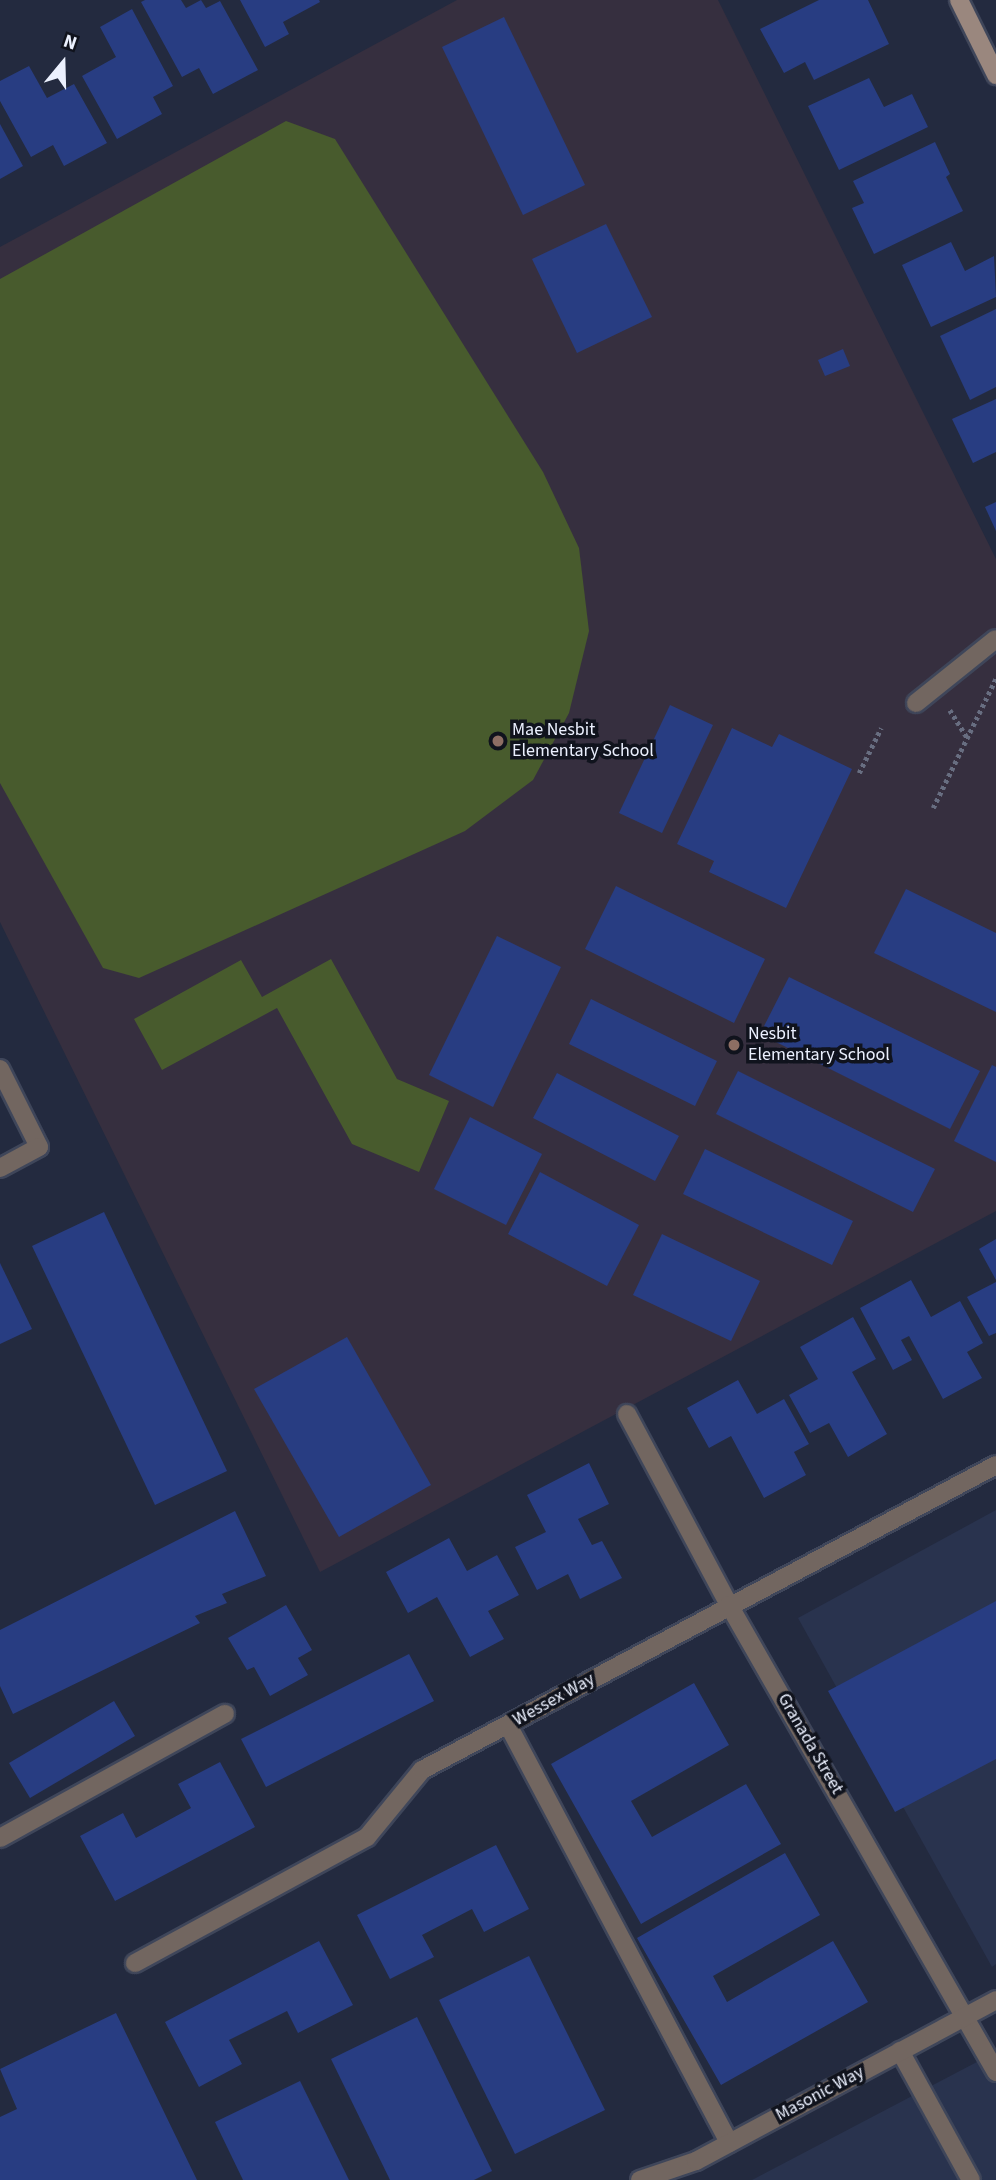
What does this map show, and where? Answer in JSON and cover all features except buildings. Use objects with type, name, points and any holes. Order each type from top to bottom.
[{"type":"street","points":[[959,0],[996,75]]},
{"type":"street","points":[[916,703],[996,639]]},
{"type":"street","points":[[0,1069],[39,1147],[0,1168]]},
{"type":"street","name":"Granada Street","points":[[627,1414],[729,1605],[996,2072]]},
{"type":"street","name":"Wessex Way","points":[[135,1963],[367,1837],[422,1770],[996,1465]]},
{"type":"street","points":[[0,1838],[225,1714]]},
{"type":"street","points":[[508,1725],[729,2143]]},
{"type":"street","name":"Masonic Way","points":[[640,2180],[696,2161],[996,2000]]},
{"type":"street","points":[[900,2051],[971,2180]]},
{"type":"path","points":[[933,808],[996,678]]},
{"type":"path","points":[[944,700],[967,737]]},
{"type":"path","points":[[859,773],[881,728]]},
{"type":"shaded area","name":"Mae Nesbit Elementary School","points":[[457,0],[718,0],[996,559],[996,1211],[320,1572],[0,922],[0,247]]},
{"type":"shaded area","points":[[996,1510],[996,1964],[992,1967],[798,1618]]},
{"type":"shaded area","points":[[996,2051],[996,2180],[752,2180],[975,2063]]},
{"type":"green space","points":[[286,121],[335,139],[543,472],[579,548],[589,631],[569,713],[533,780],[465,831],[139,978],[103,968],[0,783],[0,279]]},
{"type":"green space","points":[[331,959],[397,1079],[449,1101],[419,1172],[352,1144],[277,1008],[162,1070],[134,1019],[241,960],[262,997]]},
{"type":"place","name":"Mae Nesbit Elementary School","points":[[498,741]]},
{"type":"place","name":"Nesbit Elementary School","points":[[734,1045]]}]
